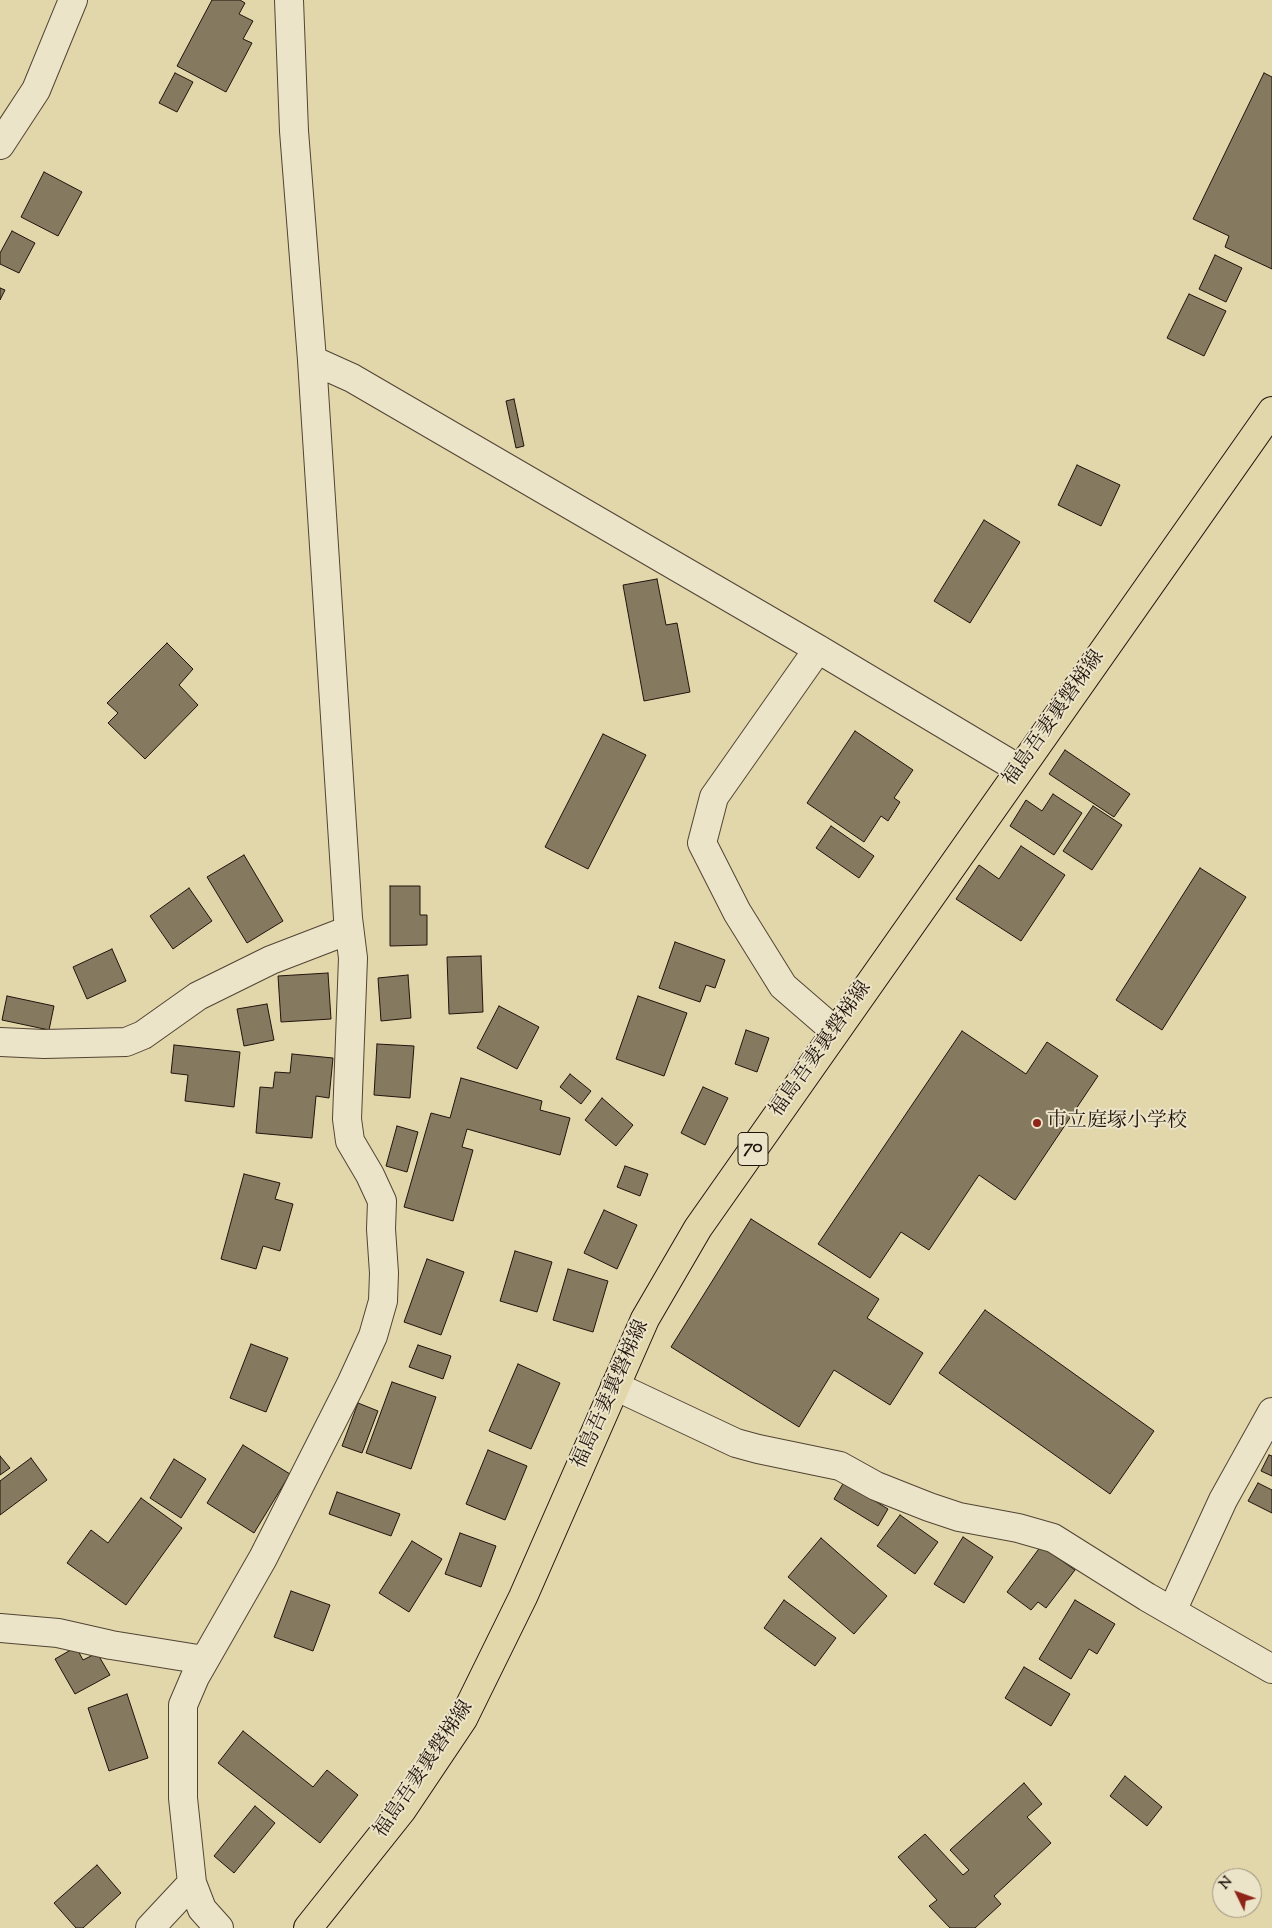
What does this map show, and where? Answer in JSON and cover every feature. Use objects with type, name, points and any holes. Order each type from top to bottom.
[{"type":"main road","name":"福島吾妻裏磐梯線","points":[[308,1928],[402,1810],[463,1719],[523,1598],[645,1318],[698,1228],[1272,410]]},
{"type":"street","points":[[0,145],[36,90],[73,0]]},
{"type":"street","points":[[218,1928],[202,1909],[192,1883],[183,1798],[183,1705],[204,1660],[263,1558],[351,1384],[373,1336],[383,1301],[382,1201],[370,1175],[350,1141],[347,1119],[353,958],[349,930],[312,360],[294,131],[289,0]]},
{"type":"street","points":[[312,360],[352,378],[818,649],[1019,769]]},
{"type":"street","points":[[818,649],[714,797],[702,843],[737,912],[783,986],[835,1031]]},
{"type":"street","points":[[0,1042],[44,1044],[126,1042],[143,1035],[206,992],[271,960],[349,930]]},
{"type":"street","points":[[615,1386],[736,1443],[840,1466],[876,1486],[929,1507],[959,1517],[1018,1528],[1053,1538],[1172,1611],[1272,1669]]},
{"type":"street","points":[[1172,1611],[1223,1500],[1272,1412]]},
{"type":"street","points":[[0,1628],[58,1633],[111,1645],[204,1660]]},
{"type":"street","points":[[150,1928],[192,1883]]},
{"type":"building","points":[[212,0],[240,0],[245,3],[239,14],[253,21],[243,39],[252,43],[226,92],[177,66]]},
{"type":"building","points":[[175,73],[193,82],[177,112],[159,103]]},
{"type":"building","points":[[1264,73],[1272,77],[1272,269],[1225,247],[1229,236],[1193,219]]},
{"type":"building","points":[[44,172],[82,192],[58,236],[21,217]]},
{"type":"building","points":[[12,231],[35,243],[19,273],[0,264],[0,253]]},
{"type":"building","points":[[1215,255],[1242,268],[1226,302],[1199,289]]},
{"type":"building","points":[[0,288],[5,290],[0,300]]},
{"type":"building","points":[[1189,294],[1226,311],[1204,356],[1167,338]]},
{"type":"building","points":[[514,399],[524,446],[516,448],[506,401]]},
{"type":"building","points":[[1077,465],[1120,485],[1101,526],[1058,505]]},
{"type":"building","points":[[984,520],[1020,542],[970,623],[934,601]]},
{"type":"building","points":[[657,579],[666,625],[677,623],[690,692],[644,701],[623,585]]},
{"type":"building","points":[[167,643],[193,669],[179,685],[198,705],[145,759],[108,723],[118,713],[107,703]]},
{"type":"building","points":[[855,731],[913,770],[894,798],[900,802],[888,821],[881,816],[864,842],[807,803]]},
{"type":"building","points":[[603,734],[646,755],[588,869],[545,847]]},
{"type":"building","points":[[1065,750],[1130,794],[1114,817],[1049,774]]},
{"type":"building","points":[[1053,794],[1082,813],[1054,855],[1010,826],[1026,800],[1042,811]]},
{"type":"building","points":[[1093,806],[1122,825],[1092,870],[1063,851]]},
{"type":"building","points":[[831,826],[874,856],[859,878],[816,848]]},
{"type":"building","points":[[1021,846],[1065,875],[1021,941],[956,899],[979,865],[999,879]]},
{"type":"building","points":[[244,855],[283,921],[247,943],[207,877]]},
{"type":"building","points":[[1200,868],[1246,897],[1162,1030],[1116,1000]]},
{"type":"building","points":[[390,886],[420,886],[420,915],[427,915],[427,945],[390,946]]},
{"type":"building","points":[[189,888],[212,921],[173,949],[150,916]]},
{"type":"building","points":[[675,942],[725,960],[715,988],[706,985],[700,1002],[659,988]]},
{"type":"building","points":[[112,949],[126,981],[87,999],[73,967]]},
{"type":"building","points":[[481,956],[483,1012],[449,1014],[447,957]]},
{"type":"building","points":[[328,973],[331,1019],[281,1022],[278,976]]},
{"type":"building","points":[[408,975],[411,1018],[381,1021],[378,978]]},
{"type":"building","points":[[7,996],[54,1006],[49,1030],[2,1020]]},
{"type":"building","points":[[638,996],[687,1013],[664,1076],[616,1059]]},
{"type":"building","points":[[267,1004],[274,1040],[244,1046],[237,1009]]},
{"type":"building","points":[[499,1006],[539,1027],[517,1069],[477,1048]]},
{"type":"building","points":[[746,1030],[769,1038],[757,1072],[735,1064]]},
{"type":"building","points":[[962,1031],[1026,1074],[1047,1042],[1098,1076],[1015,1200],[979,1175],[929,1250],[901,1232],[870,1278],[818,1244]]},
{"type":"building","points":[[377,1044],[414,1046],[410,1098],[374,1095]]},
{"type":"building","points":[[174,1045],[240,1052],[234,1107],[185,1101],[188,1075],[171,1073]]},
{"type":"building","points":[[292,1054],[333,1058],[329,1098],[316,1096],[312,1138],[256,1133],[260,1087],[273,1088],[275,1072],[290,1073]]},
{"type":"building","points":[[570,1074],[591,1091],[581,1104],[560,1087]]},
{"type":"building","points":[[461,1078],[542,1101],[540,1110],[570,1118],[560,1155],[467,1129],[462,1147],[473,1150],[453,1221],[404,1207],[431,1113],[450,1118]]},
{"type":"building","points":[[703,1087],[728,1098],[705,1145],[681,1133]]},
{"type":"building","points":[[602,1098],[633,1125],[616,1146],[585,1120]]},
{"type":"building","points":[[397,1126],[418,1132],[407,1172],[386,1166]]},
{"type":"building","points":[[625,1166],[648,1174],[640,1196],[617,1187]]},
{"type":"building","points":[[244,1174],[280,1183],[275,1199],[293,1204],[280,1251],[263,1246],[256,1269],[221,1259]]},
{"type":"building","points":[[604,1210],[637,1225],[617,1269],[584,1253]]},
{"type":"building","points":[[751,1219],[879,1299],[867,1318],[923,1353],[890,1405],[834,1370],[799,1427],[671,1347]]},
{"type":"building","points":[[515,1251],[552,1262],[537,1312],[500,1301]]},
{"type":"building","points":[[427,1259],[464,1272],[441,1335],[404,1322]]},
{"type":"building","points":[[568,1269],[608,1281],[593,1332],[553,1320]]},
{"type":"building","points":[[985,1310],[1154,1431],[1110,1494],[939,1373]]},
{"type":"building","points":[[251,1344],[288,1358],[266,1412],[230,1398]]},
{"type":"building","points":[[418,1345],[451,1356],[443,1379],[409,1367]]},
{"type":"building","points":[[518,1364],[560,1383],[531,1449],[489,1431]]},
{"type":"building","points":[[392,1382],[436,1397],[411,1469],[366,1453]]},
{"type":"building","points":[[358,1403],[378,1411],[362,1453],[342,1446]]},
{"type":"building","points":[[243,1445],[290,1474],[254,1533],[207,1503]]},
{"type":"building","points":[[488,1450],[527,1466],[505,1520],[466,1504]]},
{"type":"building","points":[[1269,1455],[1272,1456],[1272,1476],[1261,1471]]},
{"type":"building","points":[[0,1456],[10,1468],[0,1475]]},
{"type":"building","points":[[31,1458],[47,1480],[0,1515],[0,1481]]},
{"type":"building","points":[[174,1459],[206,1479],[181,1518],[150,1498]]},
{"type":"building","points":[[844,1482],[888,1509],[878,1526],[834,1499]]},
{"type":"building","points":[[1258,1483],[1272,1490],[1272,1513],[1248,1501]]},
{"type":"building","points":[[337,1492],[400,1514],[391,1536],[329,1514]]},
{"type":"building","points":[[141,1498],[182,1528],[126,1605],[67,1563],[91,1530],[108,1543]]},
{"type":"building","points":[[900,1515],[938,1542],[915,1574],[877,1546]]},
{"type":"building","points":[[460,1533],[496,1546],[481,1587],[445,1574]]},
{"type":"building","points":[[963,1537],[993,1557],[964,1603],[934,1584]]},
{"type":"building","points":[[821,1538],[887,1596],[854,1634],[788,1577]]},
{"type":"building","points":[[412,1541],[442,1559],[409,1612],[379,1593]]},
{"type":"building","points":[[1041,1546],[1075,1570],[1046,1608],[1038,1602],[1031,1610],[1007,1592]]},
{"type":"building","points":[[291,1591],[330,1605],[313,1651],[274,1637]]},
{"type":"building","points":[[784,1600],[836,1638],[815,1666],[764,1628]]},
{"type":"building","points":[[1075,1600],[1115,1624],[1097,1654],[1089,1649],[1071,1679],[1039,1659]]},
{"type":"building","points":[[76,1647],[83,1660],[97,1653],[110,1675],[75,1694],[55,1659]]},
{"type":"building","points":[[1024,1667],[1070,1694],[1051,1726],[1005,1698]]},
{"type":"building","points":[[127,1694],[148,1758],[109,1771],[88,1708]]},
{"type":"building","points":[[243,1731],[313,1787],[327,1770],[358,1795],[320,1843],[218,1763]]},
{"type":"building","points":[[1125,1776],[1162,1807],[1147,1826],[1110,1796]]},
{"type":"building","points":[[1024,1783],[1042,1804],[1027,1817],[1051,1843],[994,1896],[1001,1904],[975,1928],[950,1928],[929,1906],[937,1900],[898,1857],[925,1834],[963,1875],[969,1870],[950,1850]]},
{"type":"building","points":[[255,1806],[275,1823],[234,1873],[214,1856]]},
{"type":"building","points":[[97,1865],[121,1893],[83,1928],[76,1928],[54,1903]]},
{"type":"place","name":"市立庭塚小学校","points":[[1037,1123]]}]
